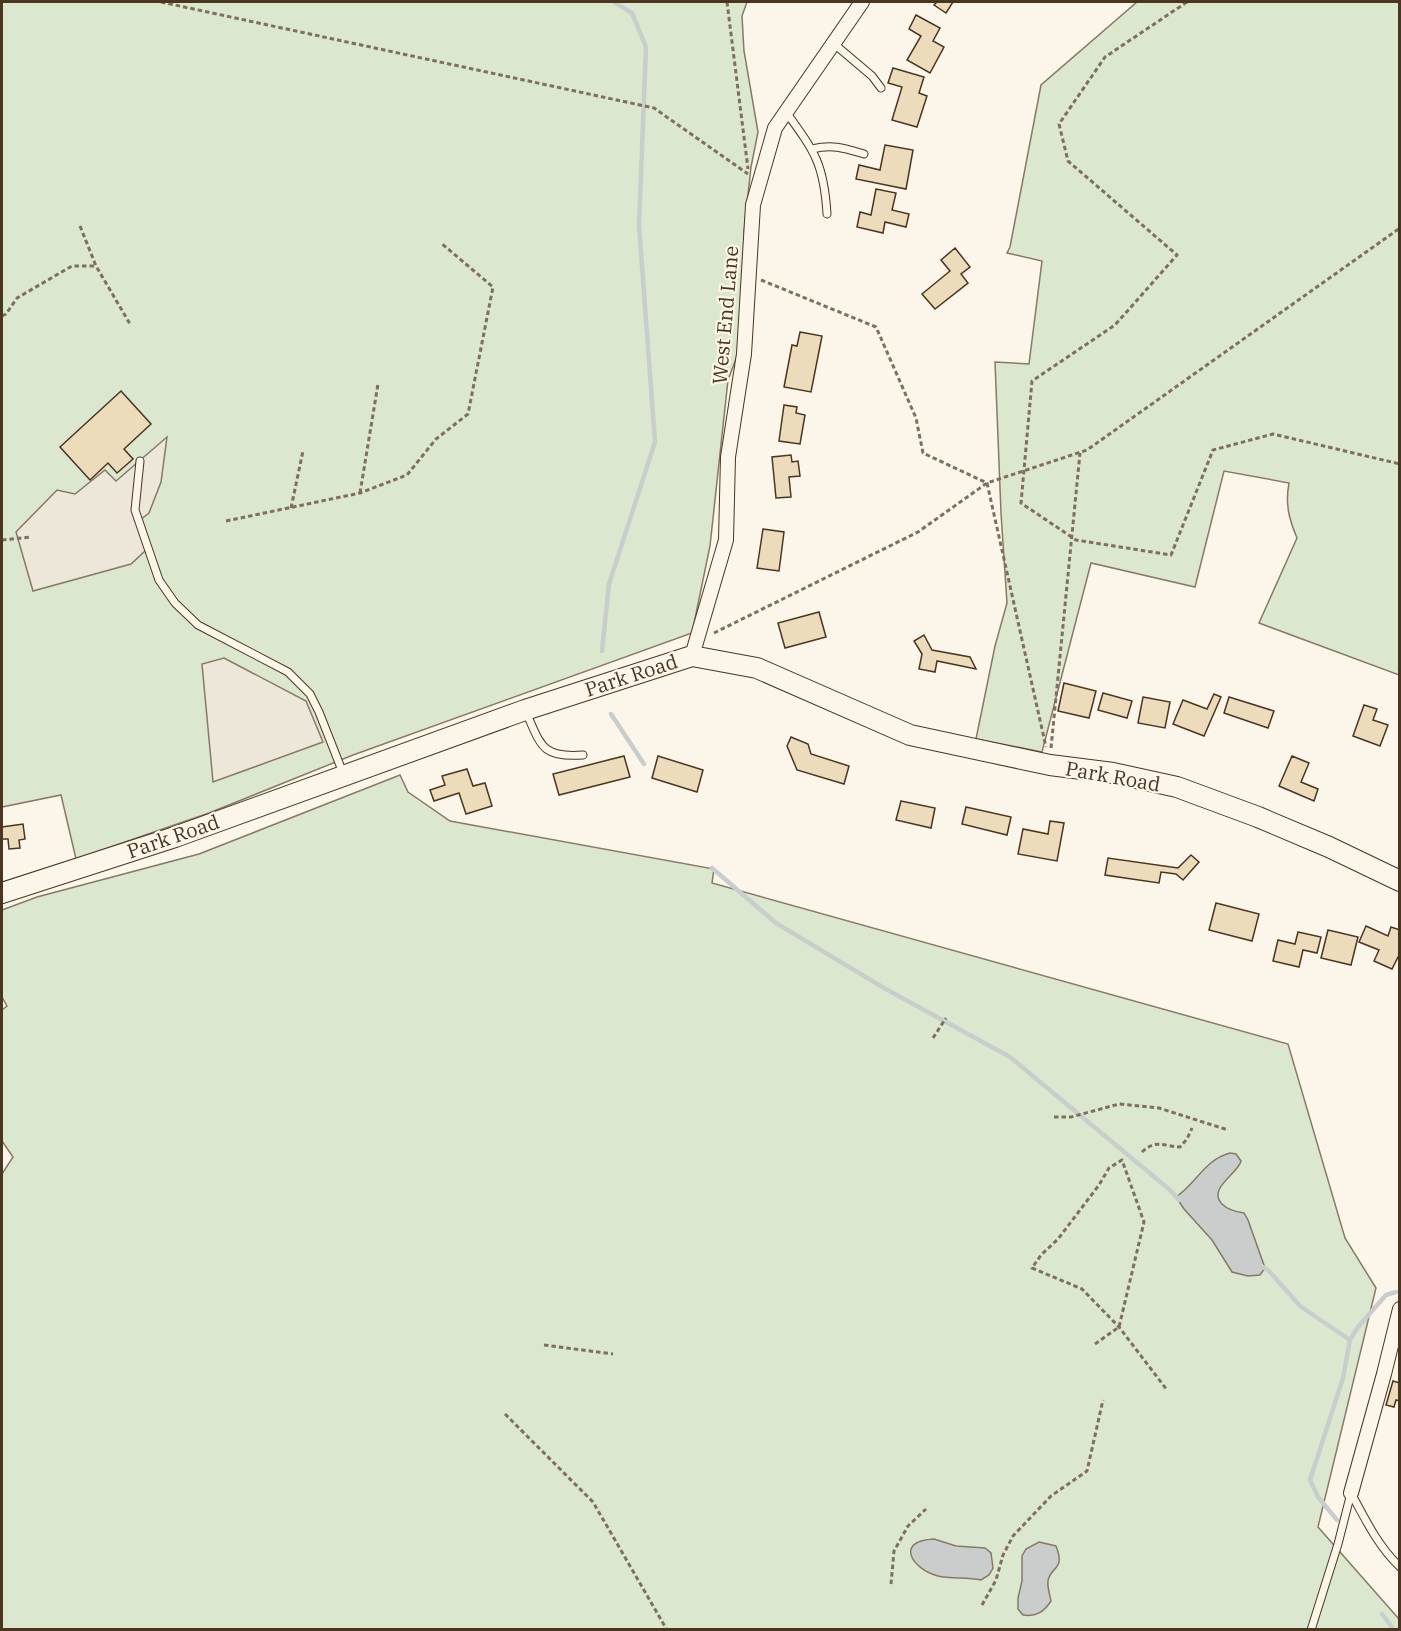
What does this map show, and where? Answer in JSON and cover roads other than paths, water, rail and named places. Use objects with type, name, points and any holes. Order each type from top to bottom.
[{"type":"main road","name":"Park Road","points":[[2,893],[175,837],[694,649],[758,668],[910,735],[1050,765],[1113,773],[1177,787],[1319,842],[1400,881]]},
{"type":"street","name":"West End Lane","points":[[694,649],[726,540],[728,457],[744,354],[754,178],[775,128],[862,2]]},
{"type":"street","points":[[1351,1493],[1400,1309]]},
{"type":"lane","points":[[833,43],[872,76],[881,88]]},
{"type":"lane","points":[[786,112],[812,149],[821,167],[827,214]]},
{"type":"lane","points":[[812,149],[838,146],[864,154]]},
{"type":"lane","points":[[140,461],[135,510],[159,580],[175,603],[198,625],[288,672],[310,694],[344,776]]},
{"type":"lane","points":[[525,710],[538,738],[549,752],[563,757],[583,755]]},
{"type":"lane","points":[[1351,1493],[1389,1557],[1400,1566]]},
{"type":"lane","points":[[1311,1629],[1338,1544],[1351,1493]]},
{"type":"waterway","points":[[602,651],[609,584],[655,442],[639,225],[646,47],[632,13],[614,2]]},
{"type":"waterway","points":[[611,714],[644,764]]},
{"type":"waterway","points":[[712,868],[776,923],[884,988],[1010,1057],[1170,1190],[1179,1200]]},
{"type":"waterway","points":[[1260,1265],[1269,1271],[1300,1306],[1350,1340]]},
{"type":"waterway","points":[[1337,1520],[1318,1497],[1310,1480],[1343,1378],[1350,1340],[1358,1327],[1386,1295],[1396,1292]]},
{"type":"waterway","points":[[1382,1614],[1394,1630]]}]
